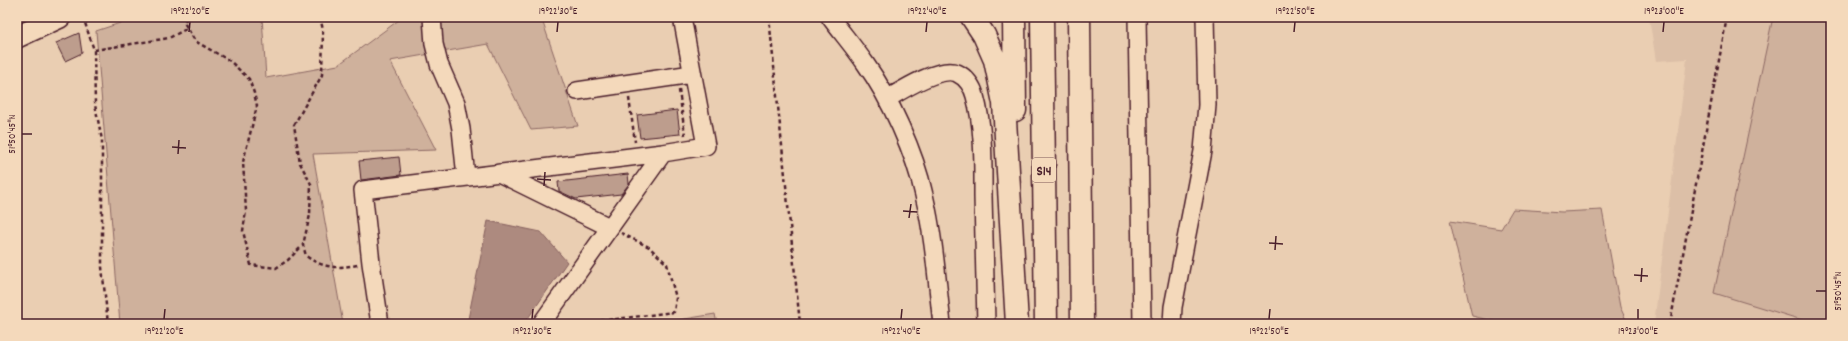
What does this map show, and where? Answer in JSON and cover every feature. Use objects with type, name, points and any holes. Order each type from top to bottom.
[{"type":"highway","points":[[972,17],[984,35],[995,60],[1004,103],[1017,319]]},
{"type":"highway","points":[[1014,17],[1017,319]]},
{"type":"highway","name":"S14","points":[[1042,17],[1046,324]]},
{"type":"highway","points":[[1078,17],[1082,324]]},
{"type":"highway","points":[[1081,180],[1093,17]]},
{"type":"main road","points":[[17,37],[60,17]]},
{"type":"street","points":[[432,17],[434,44],[439,64],[456,103],[461,129],[466,177]]},
{"type":"street","points":[[380,324],[371,263],[363,190],[663,153],[706,146],[685,75],[682,17]]},
{"type":"street","points":[[830,17],[866,63],[887,99],[911,152],[924,194],[932,239],[942,324]]},
{"type":"street","points":[[1137,17],[1142,324]]},
{"type":"street","points":[[1172,324],[1173,307],[1203,151],[1207,105],[1205,17]]},
{"type":"street","points":[[887,99],[906,88],[946,72],[957,73],[969,82],[975,95],[980,124],[983,158],[986,324]]},
{"type":"street","points":[[577,91],[685,75]]},
{"type":"street","points":[[541,324],[663,153]]},
{"type":"street","points":[[499,173],[609,227]]},
{"type":"path","points":[[83,17],[94,50],[95,105],[102,140],[102,267],[108,324]]},
{"type":"path","points":[[186,17],[186,24],[195,41],[230,61],[249,79],[254,93],[256,106],[243,162],[246,211],[243,231],[251,265],[276,268],[288,260],[304,245]]},
{"type":"path","points":[[320,17],[323,30],[322,75],[294,125],[300,163],[311,184],[310,215],[304,245],[306,256],[318,264],[339,268],[371,263]]},
{"type":"path","points":[[769,17],[800,324]]},
{"type":"path","points":[[1670,324],[1727,17]]},
{"type":"path","points":[[94,50],[169,38],[188,28]]},
{"type":"path","points":[[685,75],[688,149]]},
{"type":"path","points":[[627,83],[636,156]]},
{"type":"path","points":[[595,324],[600,321],[674,312],[676,298],[667,264],[649,247],[609,227]]},
{"type":"shaded area","points":[[138,17],[262,17],[266,78],[338,65],[403,17],[541,17],[578,126],[531,130],[488,44],[390,61],[436,150],[313,154],[343,324],[120,324],[96,31]]},
{"type":"shaded area","points":[[1649,17],[1831,17],[1831,324],[1654,324],[1687,59],[1656,61]]},
{"type":"shaded area","points":[[1773,17],[1831,17],[1831,324],[1815,324],[1714,293]]},
{"type":"shaded area","points":[[1513,209],[1562,212],[1602,210],[1620,307],[1628,324],[1506,324],[1472,316],[1450,221],[1501,229]]},
{"type":"shaded area","points":[[488,221],[541,232],[567,262],[524,324],[467,324]]},
{"type":"shaded area","points":[[715,314],[717,324],[654,324]]},
{"type":"building","points":[[79,33],[82,53],[65,61],[56,43]]},
{"type":"building","points":[[677,110],[680,134],[640,138],[637,115]]},
{"type":"building","points":[[399,157],[401,175],[361,180],[359,161]]},
{"type":"building","points":[[628,174],[629,184],[621,194],[576,199],[559,191],[558,182]]}]
